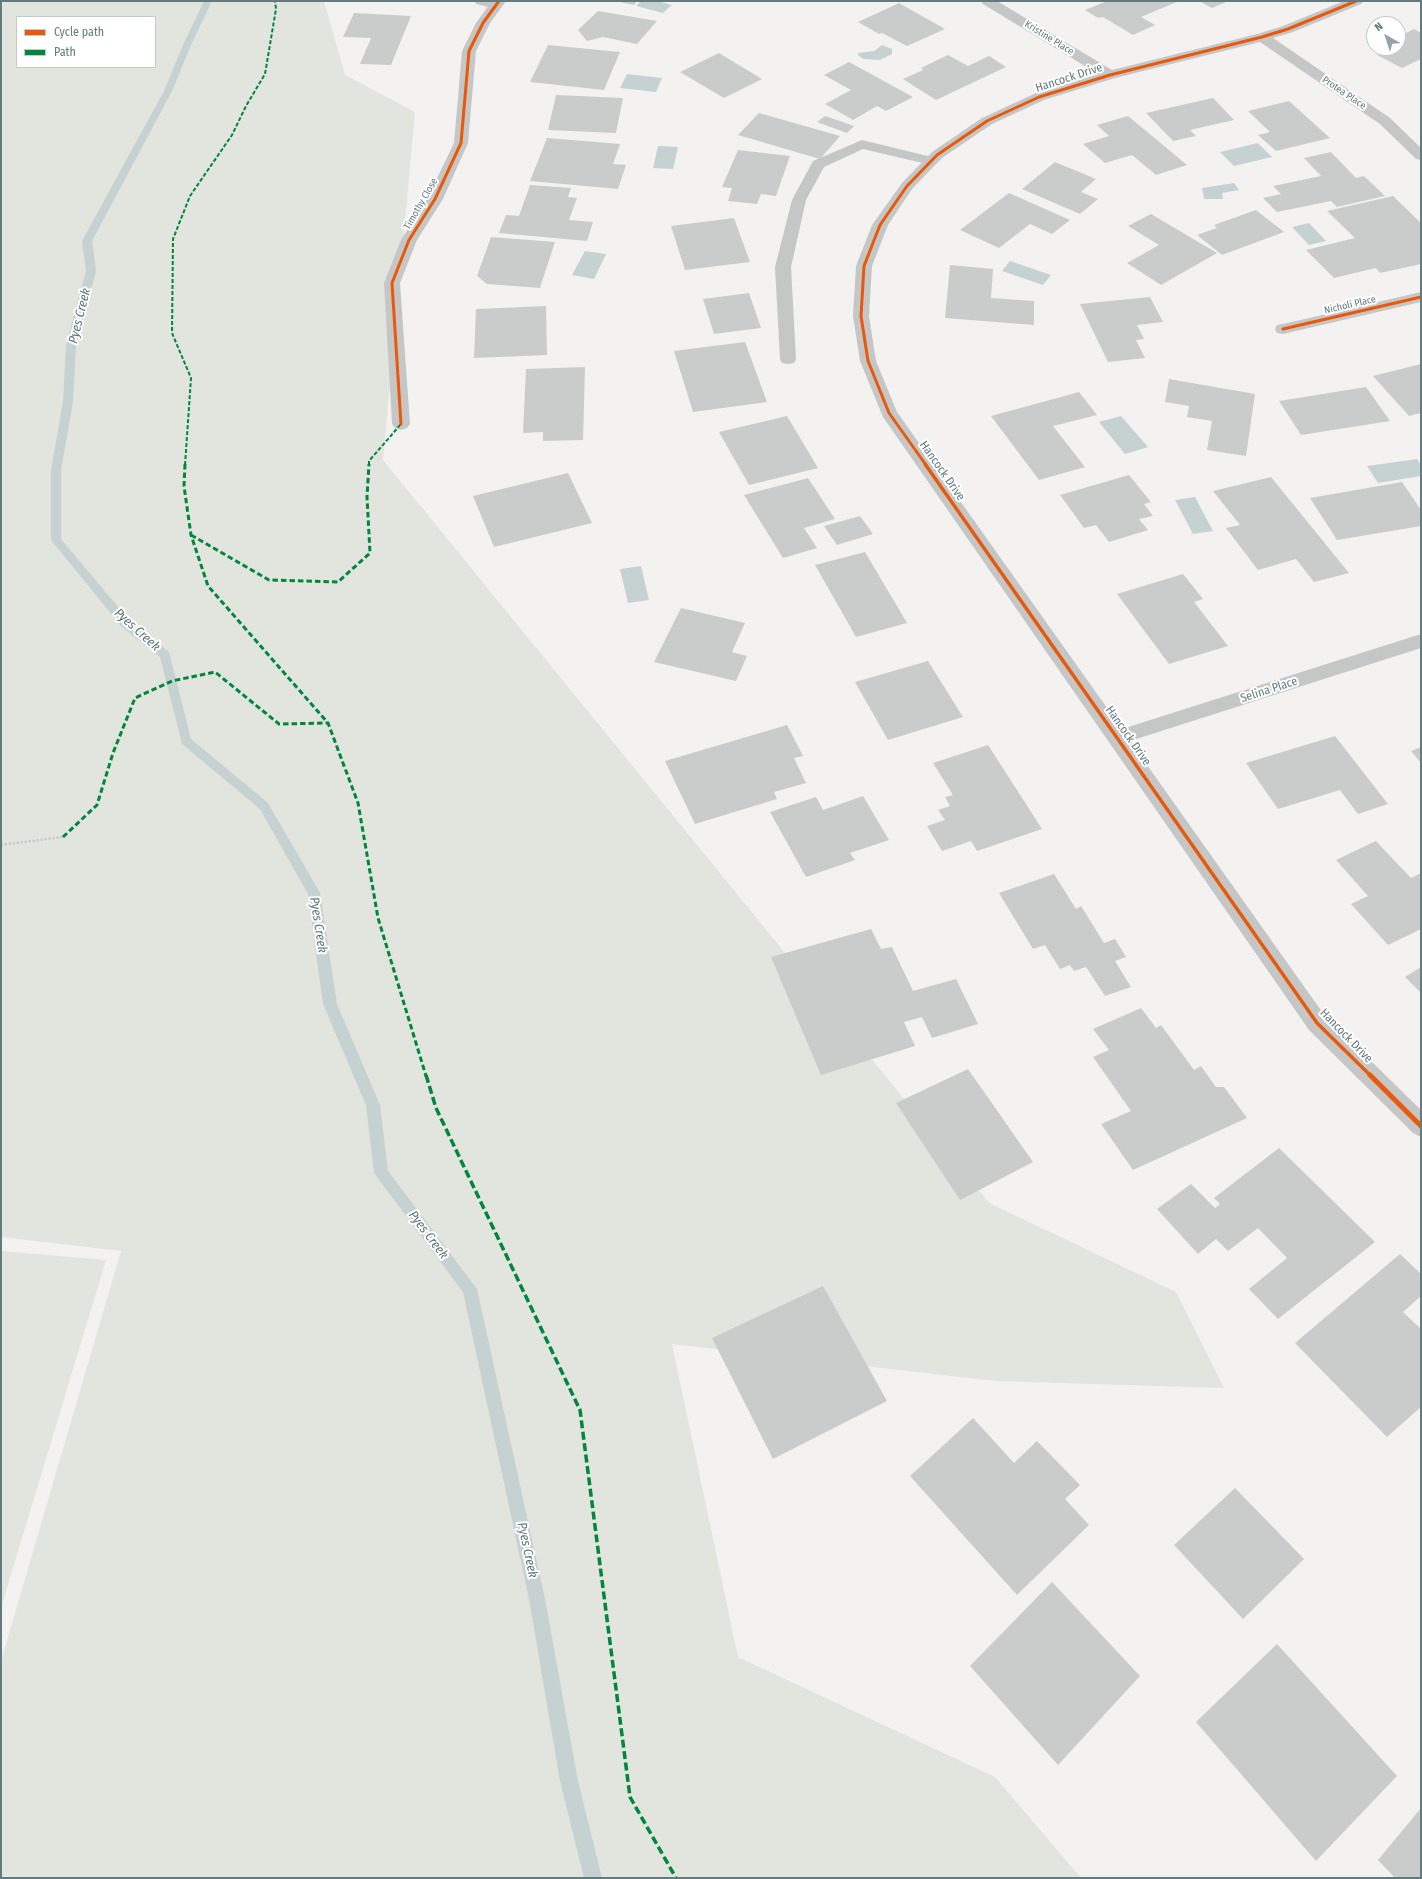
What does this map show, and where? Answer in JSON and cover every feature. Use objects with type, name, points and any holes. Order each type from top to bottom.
[{"type":"street","name":"Kristine Place","points":[[988,1],[1110,76]]},
{"type":"street","name":"Hancock Drive","points":[[1356,1],[1262,38],[1110,76],[1039,98],[988,121],[931,160],[906,186],[880,225],[864,266],[861,316],[868,361],[889,413],[1317,1022],[1421,1126]]},
{"type":"street","name":"Timothy Close","points":[[401,424],[392,283],[409,240],[435,199],[461,143],[469,52],[483,23],[497,3]]},
{"type":"street","name":"Protea Place","points":[[1262,38],[1385,121],[1421,156]]},
{"type":"street","name":"Nicholi Place","points":[[1283,329],[1421,297]]},
{"type":"street","name":"Selina Place","points":[[1117,738],[1421,642]]},
{"type":"lane","points":[[481,1],[497,3]]},
{"type":"lane","points":[[788,359],[783,267],[799,200],[818,164],[862,144],[931,160]]},
{"type":"path","points":[[1,845],[63,836]]},
{"type":"shaded area","points":[[1,1],[324,1],[345,75],[415,112],[383,460],[989,1203],[1176,1292],[1224,1388],[995,1381],[672,1344],[738,1657],[995,1777],[1081,1878],[1,1878],[1,1661],[121,1251],[1,1237]]},
{"type":"shaded area","points":[[641,1],[657,1],[672,5],[663,13],[636,6]]},
{"type":"shaded area","points":[[882,45],[892,49],[892,54],[880,60],[863,59],[858,55],[858,53],[874,51]]},
{"type":"shaded area","points":[[627,74],[662,78],[656,92],[620,88]]},
{"type":"shaded area","points":[[1258,143],[1272,157],[1234,166],[1220,152]]},
{"type":"shaded area","points":[[658,146],[678,147],[673,169],[653,168]]},
{"type":"shaded area","points":[[1234,183],[1239,190],[1222,193],[1223,199],[1204,199],[1202,188]]},
{"type":"shaded area","points":[[1309,223],[1326,241],[1309,245],[1292,227]]},
{"type":"shaded area","points":[[585,251],[606,254],[594,279],[572,275]]},
{"type":"shaded area","points":[[1010,261],[1051,275],[1043,285],[1002,271]]},
{"type":"shaded area","points":[[1121,416],[1148,447],[1125,454],[1099,422]]},
{"type":"shaded area","points":[[1417,459],[1421,465],[1421,476],[1378,483],[1367,466]]},
{"type":"shaded area","points":[[1195,497],[1213,531],[1193,534],[1175,500]]},
{"type":"shaded area","points":[[641,566],[649,600],[628,603],[620,569]]},
{"type":"shaded area","points":[[1,1251],[106,1260],[1,1608]]},
{"type":"building","points":[[615,1],[637,1],[634,5]]},
{"type":"building","points":[[1107,1],[1179,1],[1141,17],[1155,25],[1133,35],[1103,17],[1098,18],[1085,10]]},
{"type":"building","points":[[1199,1],[1229,1],[1212,8]]},
{"type":"building","points":[[899,3],[945,29],[907,46],[882,33],[879,34],[858,22]]},
{"type":"building","points":[[598,11],[657,21],[637,44],[603,37],[587,41],[578,30]]},
{"type":"building","points":[[354,13],[411,16],[391,65],[360,64],[371,38],[343,37]]},
{"type":"building","points":[[1414,29],[1421,33],[1421,59],[1402,68],[1379,56],[1406,56],[1406,33]]},
{"type":"building","points":[[548,45],[620,52],[604,90],[530,82]]},
{"type":"building","points":[[719,53],[762,79],[724,98],[680,72]]},
{"type":"building","points":[[948,55],[968,66],[989,56],[1006,67],[936,100],[903,79],[923,70],[921,68]]},
{"type":"building","points":[[849,62],[913,97],[886,111],[877,106],[853,120],[825,104],[851,90],[824,75]]},
{"type":"building","points":[[556,95],[623,98],[616,133],[548,130]]},
{"type":"building","points":[[1213,98],[1234,120],[1190,130],[1196,136],[1173,141],[1146,113]]},
{"type":"building","points":[[1289,101],[1330,138],[1276,151],[1258,135],[1270,132],[1248,111]]},
{"type":"building","points":[[759,113],[840,136],[820,159],[738,135]]},
{"type":"building","points":[[825,116],[854,126],[847,133],[817,122]]},
{"type":"building","points":[[1128,116],[1187,165],[1156,175],[1132,155],[1105,163],[1083,144],[1109,136],[1097,125]]},
{"type":"building","points":[[547,138],[620,144],[613,164],[626,165],[618,189],[530,181]]},
{"type":"building","points":[[738,150],[790,156],[776,196],[761,194],[757,204],[728,201],[732,188],[722,187]]},
{"type":"building","points":[[1331,152],[1356,178],[1364,176],[1385,196],[1337,207],[1331,201],[1277,212],[1263,198],[1281,194],[1273,186],[1321,176],[1304,158]]},
{"type":"building","points":[[1055,162],[1096,179],[1081,192],[1098,199],[1080,214],[1022,189]]},
{"type":"building","points":[[530,185],[571,188],[568,197],[577,198],[569,220],[593,222],[587,241],[499,233],[506,215],[519,216]]},
{"type":"building","points":[[1009,193],[1070,220],[1052,234],[1030,224],[999,248],[960,230]]},
{"type":"building","points":[[1393,196],[1421,223],[1421,264],[1380,273],[1376,268],[1334,278],[1306,250],[1355,238],[1327,211]]},
{"type":"building","points":[[1256,210],[1284,232],[1222,255],[1197,235],[1217,228],[1214,225]]},
{"type":"building","points":[[1151,214],[1217,253],[1161,285],[1127,263],[1159,245],[1128,226]]},
{"type":"building","points":[[734,218],[750,262],[685,270],[671,226]]},
{"type":"building","points":[[491,237],[555,242],[540,288],[487,284],[477,276]]},
{"type":"building","points":[[950,265],[993,269],[991,298],[1034,301],[1034,325],[945,318]]},
{"type":"building","points":[[749,293],[761,328],[714,334],[703,299]]},
{"type":"building","points":[[1150,297],[1163,322],[1137,325],[1144,339],[1136,340],[1145,358],[1108,362],[1080,304]]},
{"type":"building","points":[[546,306],[547,355],[474,358],[476,309]]},
{"type":"building","points":[[745,342],[767,402],[693,412],[674,351]]},
{"type":"building","points":[[1421,364],[1421,413],[1409,416],[1373,376]]},
{"type":"building","points":[[585,367],[583,440],[543,441],[543,432],[523,433],[526,369]]},
{"type":"building","points":[[1169,379],[1255,394],[1246,456],[1207,450],[1212,421],[1187,417],[1189,406],[1165,402]]},
{"type":"building","points":[[1366,387],[1390,421],[1301,435],[1279,401]]},
{"type":"building","points":[[1079,392],[1097,415],[1053,426],[1085,467],[1039,480],[991,416]]},
{"type":"building","points":[[787,416],[818,468],[749,485],[719,432]]},
{"type":"building","points":[[568,473],[592,523],[494,547],[473,496]]},
{"type":"building","points":[[1129,475],[1151,502],[1144,504],[1153,516],[1139,519],[1148,530],[1109,542],[1096,525],[1084,528],[1060,495]]},
{"type":"building","points":[[1271,477],[1349,573],[1314,582],[1296,559],[1258,570],[1226,528],[1240,525],[1213,491]]},
{"type":"building","points":[[808,478],[835,519],[804,528],[817,548],[783,558],[744,495]]},
{"type":"building","points":[[1402,482],[1421,510],[1421,526],[1337,540],[1310,498]]},
{"type":"building","points":[[860,516],[873,534],[837,545],[824,526]]},
{"type":"building","points":[[865,552],[907,623],[856,637],[815,565]]},
{"type":"building","points":[[1183,574],[1203,599],[1194,602],[1228,646],[1169,664],[1117,594]]},
{"type":"building","points":[[681,608],[745,623],[732,652],[747,656],[736,681],[654,662]]},
{"type":"building","points":[[928,661],[963,717],[888,740],[855,682]]},
{"type":"building","points":[[787,725],[803,756],[794,758],[806,783],[774,792],[777,799],[695,824],[665,761]]},
{"type":"building","points":[[1335,736],[1388,804],[1358,814],[1340,790],[1278,809],[1246,763]]},
{"type":"building","points":[[988,745],[1042,829],[977,851],[971,841],[942,851],[927,826],[945,820],[938,810],[950,806],[945,797],[953,795],[933,763]]},
{"type":"building","points":[[1421,747],[1421,763],[1411,751]]},
{"type":"building","points":[[863,796],[889,840],[850,853],[855,860],[806,877],[770,812],[816,797],[823,810]]},
{"type":"building","points":[[1376,841],[1411,878],[1421,873],[1421,929],[1388,945],[1351,904],[1368,896],[1336,860]]},
{"type":"building","points":[[1054,874],[1076,909],[1081,906],[1104,943],[1115,939],[1126,957],[1115,961],[1131,987],[1105,996],[1086,967],[1074,971],[1070,965],[1060,969],[1045,945],[1033,949],[999,893]]},
{"type":"building","points":[[871,929],[881,949],[892,947],[913,991],[956,979],[978,1024],[932,1038],[922,1017],[904,1022],[915,1046],[821,1075],[771,957]]},
{"type":"building","points":[[1421,967],[1421,993],[1405,977]]},
{"type":"building","points":[[1141,1008],[1156,1028],[1161,1025],[1194,1070],[1201,1066],[1216,1087],[1224,1087],[1247,1118],[1133,1170],[1101,1124],[1131,1111],[1093,1057],[1109,1050],[1093,1029]]},
{"type":"building","points":[[968,1069],[1033,1162],[960,1200],[896,1103]]},
{"type":"building","points":[[1279,1148],[1375,1242],[1278,1319],[1249,1289],[1287,1258],[1258,1228],[1228,1251],[1216,1239],[1198,1254],[1157,1209],[1191,1184],[1215,1208],[1220,1204],[1214,1198]]},
{"type":"building","points":[[1400,1254],[1421,1274],[1421,1296],[1403,1312],[1421,1329],[1421,1407],[1387,1437],[1295,1343]]},
{"type":"building","points":[[823,1286],[887,1401],[773,1459],[712,1338]]},
{"type":"building","points":[[973,1418],[1014,1463],[1037,1441],[1080,1485],[1065,1499],[1089,1525],[1017,1595],[910,1476]]},
{"type":"building","points":[[1235,1488],[1304,1559],[1243,1619],[1174,1545]]},
{"type":"building","points":[[1052,1582],[1140,1676],[1058,1765],[970,1666]]},
{"type":"building","points":[[1277,1644],[1397,1776],[1316,1861],[1196,1722]]},
{"type":"building","points":[[1421,1808],[1421,1878],[1395,1878],[1378,1860]]},
{"type":"waterway","name":"Pyes Creek","points":[[208,1],[187,45],[168,91],[87,241],[91,271],[71,345],[68,402],[56,470],[56,540],[125,623],[165,655],[186,741],[264,806],[314,893],[330,1004],[373,1105],[381,1173],[470,1289],[537,1599],[569,1781],[593,1878]]},
{"type":"marked path","points":[[275,1],[276,9],[265,74],[246,106],[232,135],[190,196],[173,239],[172,333],[191,378],[184,486],[191,535],[208,586],[328,723],[358,803],[378,918],[436,1108],[580,1410],[630,1797],[676,1878]]},
{"type":"marked path","points":[[191,535],[269,580],[338,582],[370,553],[367,497],[369,461],[401,424]]},
{"type":"marked path","points":[[63,837],[97,805],[113,753],[135,698],[172,681],[215,672],[279,724],[328,723]]},
{"type":"cycle path","points":[[401,424],[392,283],[409,240],[435,199],[461,143],[469,51],[483,23],[499,1]]},
{"type":"cycle path","points":[[1356,1],[1288,29],[1262,37],[1110,75],[1039,97],[987,121],[937,155],[907,186],[880,225],[864,266],[861,316],[868,361],[889,413],[1317,1023],[1421,1126]]},
{"type":"cycle path","points":[[1283,329],[1421,297]]}]
